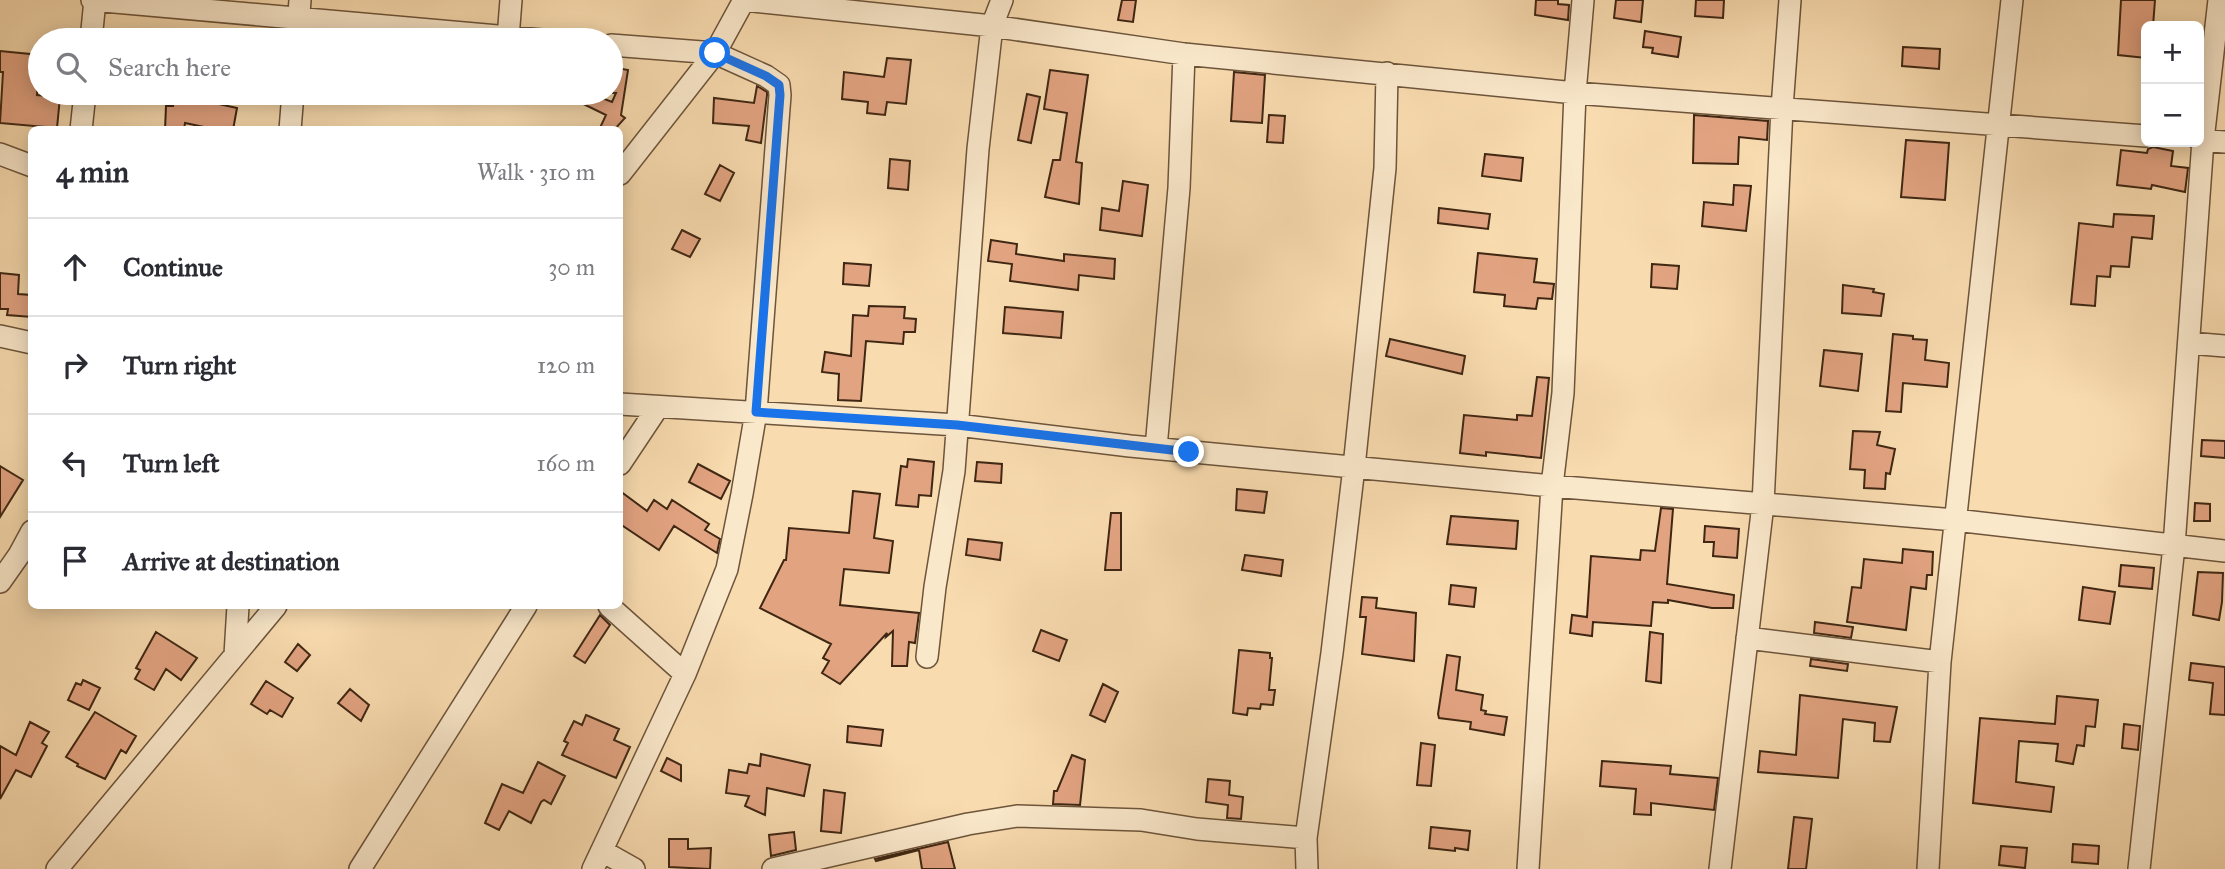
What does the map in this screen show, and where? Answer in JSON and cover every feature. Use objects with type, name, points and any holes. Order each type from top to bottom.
[{"type":"street","points":[[92,28],[94,0],[299,9],[436,28]]},
{"type":"street","points":[[509,28],[511,0]]},
{"type":"street","points":[[623,170],[715,53],[744,0],[992,26],[1184,54],[1575,93],[2141,136]]},
{"type":"street","points":[[927,657],[935,587],[954,471],[978,149],[992,26],[1002,0]]},
{"type":"street","points":[[1528,869],[1552,486],[1563,393],[1575,93],[1583,0]]},
{"type":"street","points":[[1720,869],[1763,504],[1782,108],[1790,0]]},
{"type":"street","points":[[1928,869],[1940,662],[2012,0]]},
{"type":"street","points":[[2204,117],[2219,0]]},
{"type":"street","points":[[298,28],[299,9]]},
{"type":"street","points":[[623,46],[715,53],[766,76],[779,85],[780,95],[756,412],[727,569],[685,674],[597,860],[634,869]]},
{"type":"street","points":[[1156,448],[1179,188],[1184,54]]},
{"type":"street","points":[[1307,869],[1306,838],[1354,467],[1385,168],[1387,73]]},
{"type":"street","points":[[82,126],[84,105]]},
{"type":"street","points":[[290,126],[292,105]]},
{"type":"street","points":[[2204,140],[2225,142]]},
{"type":"street","points":[[2140,869],[2174,546],[2201,147]]},
{"type":"street","points":[[0,154],[28,164]]},
{"type":"street","points":[[0,336],[28,342]]},
{"type":"street","points":[[2189,343],[2225,346]]},
{"type":"street","points":[[623,404],[957,425],[1156,448],[1552,486],[1955,520],[2225,551]]},
{"type":"street","points":[[623,460],[658,407]]},
{"type":"street","points":[[0,582],[28,538]]},
{"type":"street","points":[[235,655],[239,609]]},
{"type":"street","points":[[57,869],[273,609]]},
{"type":"street","points":[[360,869],[524,609]]},
{"type":"street","points":[[612,609],[685,674]]},
{"type":"street","points":[[1747,638],[1940,662]]},
{"type":"street","points":[[772,869],[968,824],[1017,816],[1141,820],[1197,829],[1306,838]]},
{"type":"building","points":[[1122,0],[1136,0],[1133,22],[1118,20]]},
{"type":"building","points":[[1536,0],[1558,0],[1558,4],[1569,5],[1568,20],[1535,15]]},
{"type":"building","points":[[1616,0],[1643,0],[1641,22],[1614,18]]},
{"type":"building","points":[[1696,0],[1724,0],[1723,18],[1695,16]]},
{"type":"building","points":[[2121,0],[2155,0],[2153,21],[2141,21],[2141,57],[2118,55]]},
{"type":"building","points":[[1645,31],[1681,37],[1678,57],[1652,53],[1653,48],[1643,47]]},
{"type":"building","points":[[1903,47],[1940,49],[1939,69],[1902,66]]},
{"type":"building","points":[[0,51],[28,54],[28,105],[59,105],[57,126],[0,123],[3,72],[0,72]]},
{"type":"building","points":[[887,58],[911,60],[906,104],[887,102],[885,115],[867,113],[868,102],[842,99],[844,72],[884,77]]},
{"type":"building","points":[[623,69],[628,70],[623,102]]},
{"type":"building","points":[[1050,70],[1088,75],[1076,162],[1082,163],[1079,204],[1045,197],[1053,160],[1060,160],[1067,113],[1044,109]]},
{"type":"building","points":[[1234,72],[1265,75],[1262,123],[1231,121]]},
{"type":"building","points":[[757,86],[767,92],[761,143],[746,140],[749,126],[713,123],[714,98],[754,103]]},
{"type":"building","points":[[1027,94],[1040,97],[1031,143],[1018,140]]},
{"type":"building","points":[[223,105],[237,108],[234,126],[199,126],[185,123],[185,126],[165,126],[166,106]]},
{"type":"building","points":[[586,105],[623,105],[621,115],[625,118],[618,126],[601,126],[606,115]]},
{"type":"building","points":[[1269,115],[1285,116],[1283,143],[1267,142]]},
{"type":"building","points":[[1694,115],[1768,121],[1767,140],[1739,137],[1738,164],[1693,163]]},
{"type":"building","points":[[1906,140],[1949,143],[1945,200],[1901,197]]},
{"type":"building","points":[[2153,147],[2173,151],[2171,166],[2188,168],[2185,192],[2152,185],[2151,189],[2117,185],[2121,150],[2147,153],[2148,149]]},
{"type":"building","points":[[1485,154],[1523,158],[1521,181],[1482,176]]},
{"type":"building","points":[[890,159],[910,161],[908,190],[888,188]]},
{"type":"building","points":[[720,165],[734,173],[720,201],[705,194]]},
{"type":"building","points":[[1123,181],[1148,185],[1142,236],[1100,230],[1102,208],[1119,211]]},
{"type":"building","points":[[1734,185],[1751,186],[1746,231],[1702,226],[1704,202],[1733,205]]},
{"type":"building","points":[[1439,208],[1490,214],[1488,229],[1438,223]]},
{"type":"building","points":[[2114,214],[2154,216],[2152,239],[2132,237],[2129,267],[2111,266],[2110,277],[2097,276],[2095,306],[2071,304],[2079,223],[2113,227]]},
{"type":"building","points":[[682,230],[700,239],[690,257],[672,249]]},
{"type":"building","points":[[991,240],[1017,244],[1016,254],[1064,261],[1064,254],[1115,259],[1114,279],[1079,275],[1078,290],[1010,281],[1012,264],[988,261]]},
{"type":"building","points":[[1478,253],[1537,259],[1534,282],[1554,284],[1552,299],[1538,298],[1536,309],[1504,306],[1505,295],[1474,292]]},
{"type":"building","points":[[844,263],[871,265],[869,286],[843,284]]},
{"type":"building","points":[[1652,264],[1679,266],[1677,289],[1651,287]]},
{"type":"building","points":[[0,273],[19,275],[18,294],[28,295],[28,317],[7,315],[8,309],[0,309]]},
{"type":"building","points":[[1843,285],[1874,289],[1873,292],[1884,294],[1881,316],[1842,313]]},
{"type":"building","points":[[869,306],[905,307],[904,318],[916,319],[915,332],[904,332],[903,344],[866,341],[861,401],[838,400],[839,374],[822,372],[825,352],[851,356],[853,315],[868,316]]},
{"type":"building","points":[[1005,307],[1063,312],[1061,338],[1003,333]]},
{"type":"building","points":[[1893,334],[1927,340],[1925,360],[1949,363],[1947,387],[1903,383],[1901,412],[1886,411]]},
{"type":"building","points":[[1390,339],[1465,356],[1462,374],[1386,356]]},
{"type":"building","points":[[1824,350],[1862,354],[1858,391],[1820,386]]},
{"type":"building","points":[[1537,377],[1549,378],[1541,458],[1486,452],[1486,456],[1460,453],[1464,415],[1517,420],[1517,415],[1532,416]]},
{"type":"building","points":[[1853,431],[1880,432],[1877,445],[1895,449],[1890,474],[1886,473],[1885,489],[1864,488],[1865,470],[1850,469]]},
{"type":"building","points":[[2202,440],[2225,441],[2225,458],[2201,456]]},
{"type":"building","points":[[908,459],[934,462],[931,496],[919,495],[918,507],[896,505],[901,466],[907,467]]},
{"type":"building","points":[[977,462],[1002,464],[1001,483],[975,481]]},
{"type":"building","points":[[698,464],[730,481],[721,499],[689,482]]},
{"type":"building","points":[[0,466],[23,480],[0,517]]},
{"type":"building","points":[[1237,489],[1267,492],[1264,513],[1236,510]]},
{"type":"building","points":[[853,491],[880,494],[874,538],[893,541],[889,573],[844,569],[840,605],[919,613],[915,643],[909,642],[907,666],[892,666],[893,631],[886,637],[887,633],[840,684],[822,673],[829,661],[823,658],[831,644],[760,608],[786,560],[789,528],[849,533]]},
{"type":"building","points":[[623,493],[647,511],[654,500],[667,509],[672,500],[709,524],[705,530],[720,539],[717,553],[674,526],[659,550],[623,526]]},
{"type":"building","points":[[2195,503],[2210,504],[2210,521],[2194,521]]},
{"type":"building","points":[[1661,508],[1673,509],[1667,584],[1734,595],[1733,608],[1712,608],[1668,600],[1668,603],[1653,602],[1651,626],[1593,622],[1592,636],[1570,633],[1572,615],[1587,617],[1591,556],[1640,560],[1641,550],[1655,551]]},
{"type":"building","points":[[1111,513],[1121,513],[1121,570],[1105,570]]},
{"type":"building","points":[[1451,516],[1518,521],[1516,549],[1447,544]]},
{"type":"building","points":[[1705,526],[1739,529],[1737,558],[1713,556],[1714,542],[1704,542]]},
{"type":"building","points":[[968,539],[1002,543],[1000,560],[966,555]]},
{"type":"building","points":[[1903,549],[1933,552],[1932,575],[1927,575],[1926,589],[1911,587],[1906,630],[1847,622],[1852,587],[1861,588],[1864,559],[1902,563]]},
{"type":"building","points":[[1245,555],[1283,560],[1281,576],[1242,570]]},
{"type":"building","points":[[2121,565],[2154,568],[2152,589],[2119,586]]},
{"type":"building","points":[[2198,572],[2223,573],[2219,620],[2193,615]]},
{"type":"building","points":[[1451,585],[1476,588],[1474,607],[1449,604]]},
{"type":"building","points":[[2083,587],[2115,592],[2110,624],[2079,620]]},
{"type":"building","points":[[1362,597],[1377,598],[1376,608],[1416,613],[1414,661],[1362,654],[1366,617],[1360,617]]},
{"type":"building","points":[[600,615],[610,625],[585,663],[574,656]]},
{"type":"building","points":[[1815,622],[1853,627],[1851,638],[1814,633]]},
{"type":"building","points":[[1041,630],[1067,640],[1059,661],[1033,651]]},
{"type":"building","points":[[156,632],[197,658],[181,680],[166,669],[154,690],[135,679],[140,670],[136,668]]},
{"type":"building","points":[[1650,632],[1663,634],[1661,683],[1646,681]]},
{"type":"building","points":[[298,644],[310,655],[297,671],[285,662]]},
{"type":"building","points":[[1239,650],[1270,653],[1272,658],[1269,690],[1275,690],[1273,705],[1261,704],[1260,709],[1248,708],[1247,715],[1233,713]]},
{"type":"building","points":[[1447,655],[1460,657],[1456,690],[1483,695],[1481,710],[1486,711],[1485,714],[1507,717],[1504,735],[1470,729],[1471,722],[1439,718]]},
{"type":"building","points":[[1811,659],[1848,664],[1847,671],[1810,666]]},
{"type":"building","points":[[2191,663],[2225,667],[2225,715],[2210,714],[2213,683],[2189,680]]},
{"type":"building","points":[[83,680],[100,688],[89,710],[68,700],[76,683],[81,685]]},
{"type":"building","points":[[266,681],[293,698],[282,717],[270,710],[267,714],[251,704]]},
{"type":"building","points":[[1103,684],[1118,692],[1105,722],[1090,715]]},
{"type":"building","points":[[350,689],[369,705],[361,721],[338,703]]},
{"type":"building","points":[[1800,695],[1897,707],[1890,742],[1874,741],[1875,723],[1843,719],[1838,778],[1758,772],[1760,751],[1796,755]]},
{"type":"building","points":[[2057,696],[2098,700],[2095,727],[2086,726],[2084,746],[2077,745],[2073,764],[2056,761],[2058,744],[2019,741],[2016,782],[2054,787],[2051,812],[1973,803],[1980,718],[2055,724]]},
{"type":"building","points":[[95,712],[136,736],[126,753],[121,750],[105,779],[77,766],[78,764],[66,757]]},
{"type":"building","points":[[586,715],[619,729],[614,740],[630,747],[616,778],[562,755],[568,743],[564,741],[574,721],[582,725]]},
{"type":"building","points":[[30,722],[49,732],[42,743],[47,746],[31,777],[16,770],[0,799],[0,746],[16,755]]},
{"type":"building","points":[[2124,724],[2140,726],[2138,750],[2122,748]]},
{"type":"building","points":[[848,726],[883,730],[881,746],[847,742]]},
{"type":"building","points":[[1421,743],[1435,745],[1431,786],[1417,785]]},
{"type":"building","points":[[761,754],[810,765],[804,796],[767,788],[765,815],[745,806],[749,796],[726,793],[729,770],[747,773],[749,764],[760,766]]},
{"type":"building","points":[[1072,755],[1085,760],[1080,805],[1053,804],[1054,791],[1057,791]]},
{"type":"building","points":[[667,758],[681,765],[681,781],[661,771]]},
{"type":"building","points":[[1602,761],[1671,766],[1670,774],[1718,778],[1714,810],[1651,803],[1651,815],[1634,814],[1636,789],[1600,786]]},
{"type":"building","points":[[538,762],[565,776],[551,804],[544,800],[541,802],[531,823],[509,811],[499,830],[485,823],[502,784],[523,793]]},
{"type":"building","points":[[1208,779],[1230,781],[1229,795],[1243,797],[1241,819],[1227,818],[1228,805],[1206,802]]},
{"type":"building","points":[[824,790],[845,793],[841,833],[821,831]]},
{"type":"building","points":[[1794,817],[1812,819],[1806,869],[1788,869]]},
{"type":"building","points":[[1431,827],[1470,831],[1468,850],[1429,848]]},
{"type":"building","points":[[794,832],[796,850],[771,856],[769,835]]},
{"type":"building","points":[[669,839],[688,839],[688,849],[711,848],[710,869],[669,867]]},
{"type":"building","points":[[948,842],[955,869],[922,869],[919,850],[876,861],[875,859]]},
{"type":"building","points":[[2073,844],[2099,846],[2098,864],[2072,862]]},
{"type":"building","points":[[2001,846],[2027,848],[2025,868],[1999,865]]},
{"type":"route","points":[[715,53],[766,76],[779,85],[778,135],[756,412],[957,425],[1189,452]]}]
